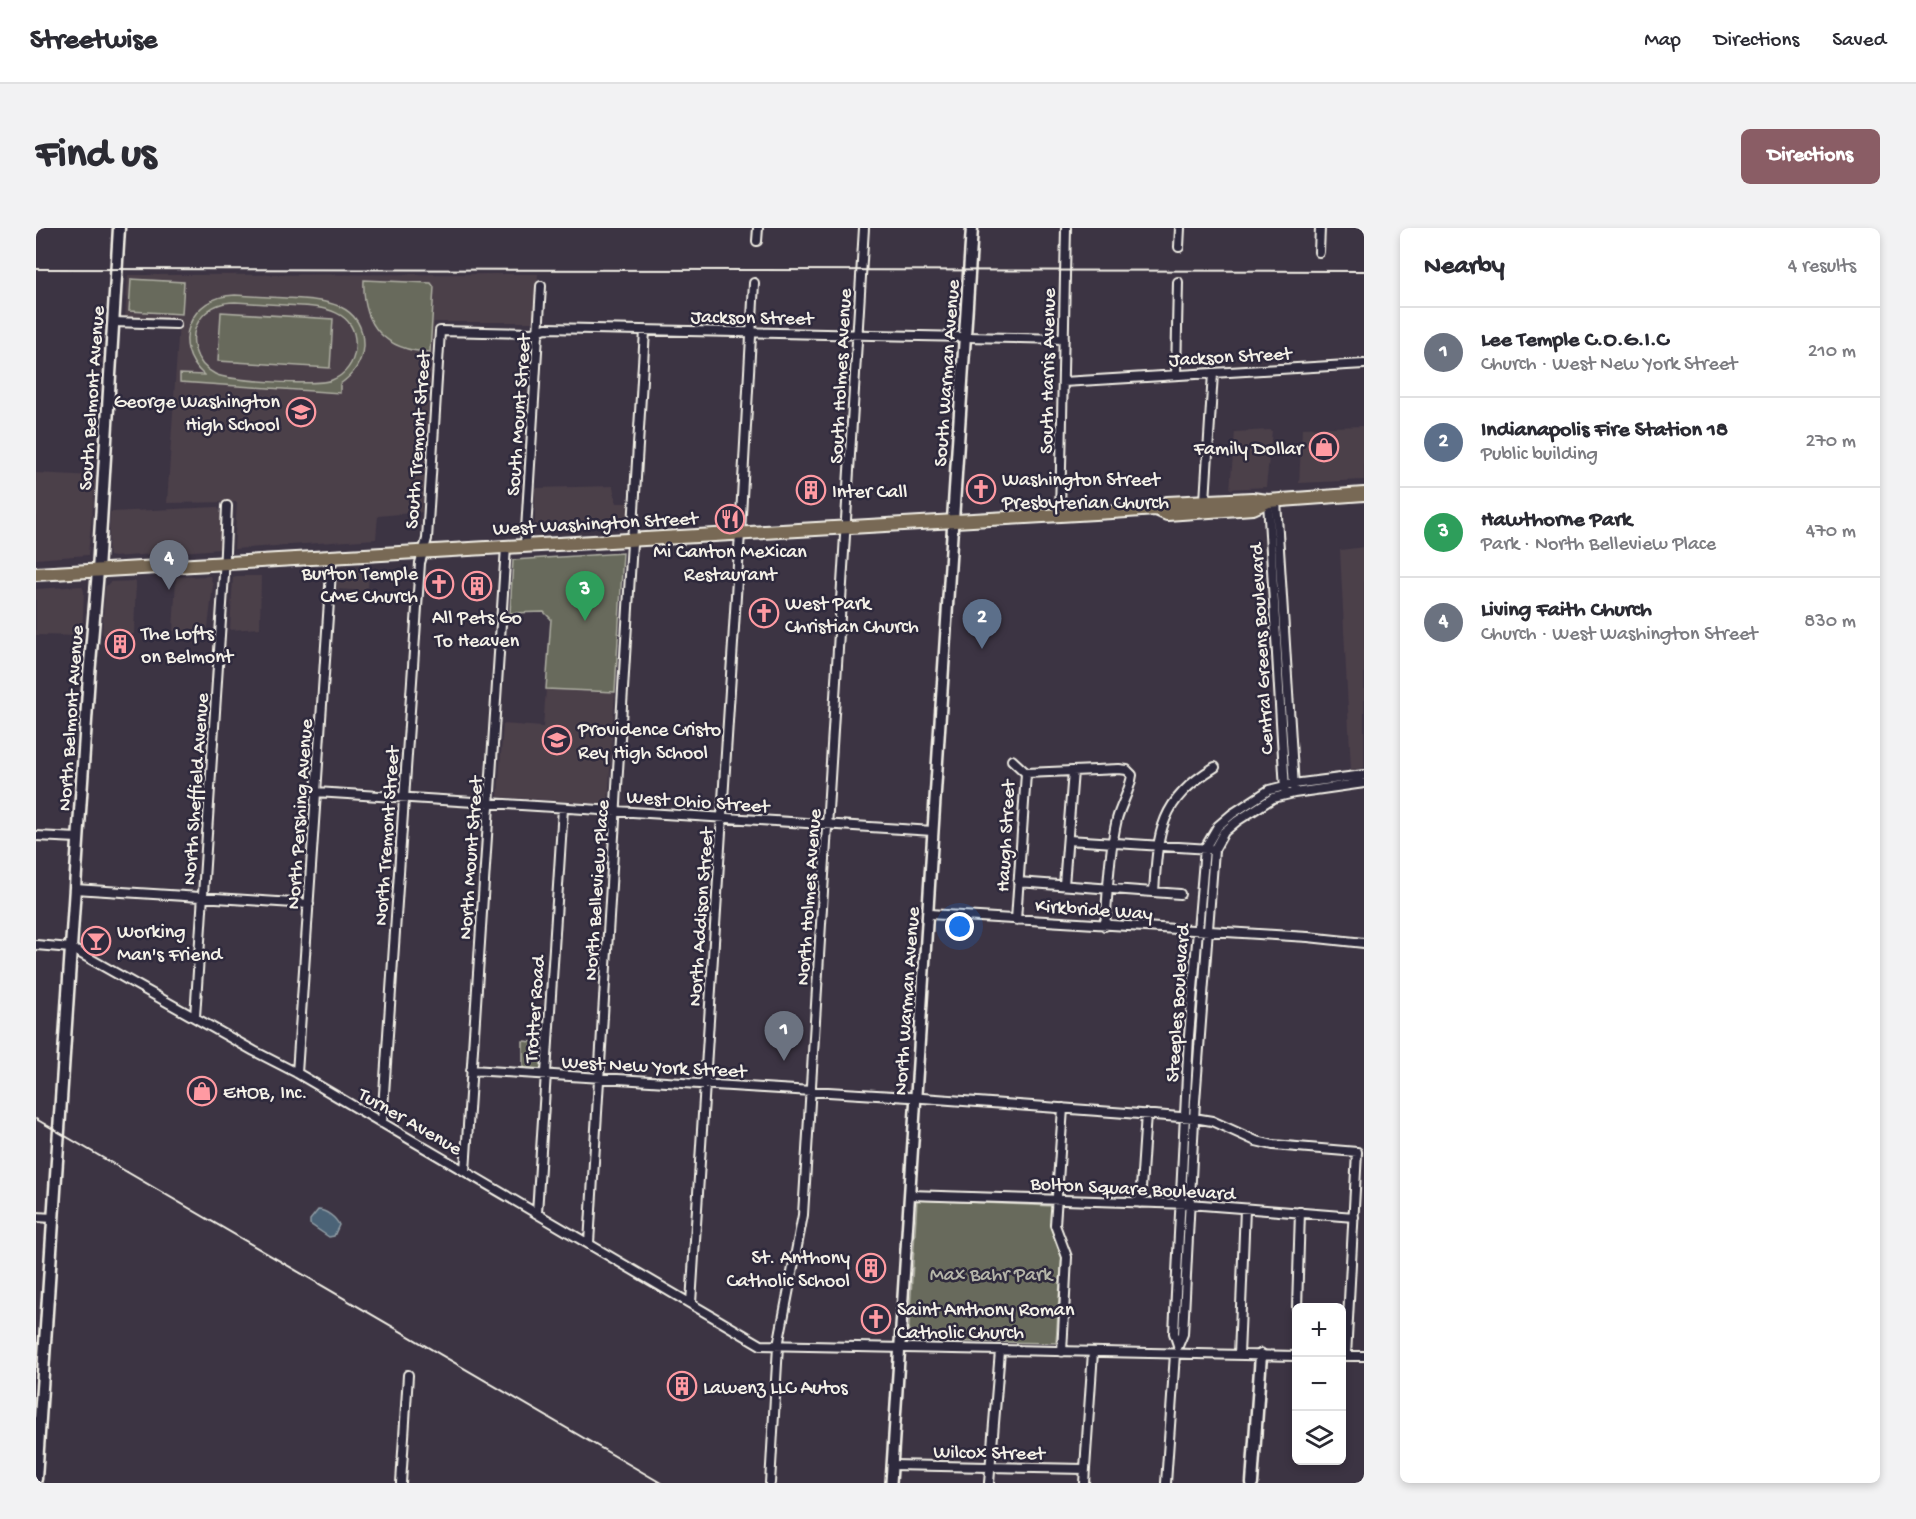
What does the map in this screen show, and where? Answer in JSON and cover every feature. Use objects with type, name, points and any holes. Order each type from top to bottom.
[{"type":"main road","name":"South Belmont Avenue","points":[[98,571],[119,228]]},
{"type":"main road","name":"South Warman Avenue","points":[[953,520],[972,228]]},
{"type":"main road","name":"West Washington Street","points":[[1156,509],[1167,503],[1252,499],[1272,501],[1364,494]]},
{"type":"main road","name":"West Washington Street","points":[[36,574],[1060,514],[1156,509],[1167,513],[1253,508],[1272,501]]},
{"type":"main road","name":"North Belmont Avenue","points":[[36,1479],[41,1331],[53,1218],[98,571]]},
{"type":"main road","points":[[1252,1483],[1261,1355]]},
{"type":"street","points":[[757,241],[758,228]]},
{"type":"street","name":"South Holmes Avenue","points":[[847,527],[864,228]]},
{"type":"street","name":"South Harris Avenue","points":[[1060,514],[1066,228]]},
{"type":"street","points":[[1179,247],[1180,228]]},
{"type":"street","points":[[1319,252],[1320,228]]},
{"type":"street","points":[[1176,375],[1178,282]]},
{"type":"street","name":"North Addison Street","points":[[691,1304],[754,283]]},
{"type":"street","name":"South Mount Street","points":[[525,546],[541,286]]},
{"type":"street","points":[[113,322],[176,324]]},
{"type":"street","name":"Jackson Street","points":[[440,331],[532,333],[546,328],[1064,339]]},
{"type":"street","name":"South Tremont Street","points":[[423,551],[427,539],[440,331]]},
{"type":"street","name":"North Belleview Place","points":[[589,1244],[645,331]]},
{"type":"street","name":"Jackson Street","points":[[1063,382],[1364,364]]},
{"type":"street","points":[[1205,501],[1213,373]]},
{"type":"street","name":"Central Greens Boulevard","points":[[1272,501],[1290,789]]},
{"type":"street","name":"North Sheffield Avenue","points":[[195,1017],[227,506]]},
{"type":"street","name":"North Warman Avenue","points":[[891,1483],[953,520]]},
{"type":"street","name":"North Holmes Avenue","points":[[770,1483],[778,1346],[802,1222],[847,527]]},
{"type":"street","name":"North Mount Street","points":[[465,1171],[506,547]]},
{"type":"street","name":"North Tremont Street","points":[[382,1123],[420,563],[423,551]]},
{"type":"street","name":"North Pershing Avenue","points":[[297,1073],[332,557]]},
{"type":"street","name":"Haugh Street","points":[[1012,760],[1026,773],[1016,920]]},
{"type":"street","points":[[1154,892],[1157,845],[1160,831],[1172,805],[1187,788],[1215,767]]},
{"type":"street","points":[[1026,773],[1119,769],[1127,770],[1132,775],[1131,786],[1118,816],[1112,842],[1105,926]]},
{"type":"street","points":[[1064,885],[1073,771]]},
{"type":"street","name":"Steeples Boulevard","points":[[1166,1483],[1176,1354],[1183,1334],[1194,1118],[1214,850],[1224,832],[1237,821],[1290,789],[1364,775]]},
{"type":"street","name":"Steeples Boulevard","points":[[1178,1345],[1174,1333],[1179,1204],[1205,848],[1218,826],[1269,790],[1364,783]]},
{"type":"street","name":"West Ohio Street","points":[[316,792],[933,831]]},
{"type":"street","name":"Trotter Road","points":[[537,1213],[563,808]]},
{"type":"street","points":[[36,836],[78,838]]},
{"type":"street","points":[[1068,840],[1214,850]]},
{"type":"street","points":[[1018,882],[1180,894]]},
{"type":"street","points":[[75,889],[309,904]]},
{"type":"street","name":"Kirkbride Way","points":[[929,914],[1308,937],[1364,943]]},
{"type":"street","name":"Turner Avenue","points":[[36,945],[71,948],[297,1073],[761,1345],[778,1346]]},
{"type":"street","name":"West New York Street","points":[[471,1070],[917,1097],[1194,1118],[1212,1121],[1256,1141],[1273,1146],[1358,1152],[1354,1216]]},
{"type":"street","points":[[1062,1352],[1067,1257],[1055,1226],[1063,1108]]},
{"type":"street","points":[[1140,1203],[1146,1114]]},
{"type":"street","name":"Bolton Square Boulevard","points":[[910,1195],[1189,1204],[1354,1216]]},
{"type":"street","points":[[1239,1355],[1245,1209]]},
{"type":"street","points":[[1297,1303],[1300,1212]]},
{"type":"street","points":[[1346,1328],[1354,1216]]},
{"type":"street","points":[[36,1217],[53,1218]]},
{"type":"street","points":[[778,1346],[1292,1356]]},
{"type":"street","points":[[989,1483],[1000,1351]]},
{"type":"street","points":[[1084,1483],[1093,1352]]},
{"type":"street","points":[[1346,1356],[1364,1356]]},
{"type":"street","points":[[401,1483],[408,1375]]},
{"type":"street","name":"Wilcox Street","points":[[892,1465],[1085,1469]]},
{"type":"shaded area","name":"George Washington High School","points":[[538,274],[535,322],[434,322],[422,512],[378,516],[376,539],[234,549],[237,502],[167,503],[179,322],[125,319],[128,275]]},
{"type":"shaded area","points":[[1364,426],[1364,480],[1299,483],[1302,428]]},
{"type":"shaded area","points":[[1272,431],[1266,487],[1230,489],[1235,432]]},
{"type":"shaded area","points":[[36,473],[96,476],[88,555],[36,559]]},
{"type":"shaded area","points":[[613,486],[616,503],[629,503],[627,524],[535,529],[535,488]]},
{"type":"shaded area","points":[[217,507],[222,513],[221,549],[109,556],[110,512]]},
{"type":"shaded area","points":[[1364,547],[1364,768],[1351,770],[1340,550]]},
{"type":"shaded area","points":[[369,568],[368,591],[336,589],[339,569]]},
{"type":"shaded area","points":[[210,576],[213,585],[208,628],[173,631],[176,577]]},
{"type":"shaded area","points":[[261,576],[260,628],[230,630],[233,577]]},
{"type":"shaded area","points":[[136,581],[134,634],[105,637],[102,633],[105,587],[110,582]]},
{"type":"shaded area","points":[[82,586],[84,591],[82,636],[36,635],[36,589]]},
{"type":"shaded area","name":"Providence Cristo Rey High School","points":[[546,689],[615,692],[608,804],[498,797],[503,724],[543,727]]},
{"type":"green space","points":[[131,279],[184,282],[182,314],[129,311]]},
{"type":"green space","points":[[364,280],[431,283],[434,287],[430,352],[400,347],[379,332],[367,310]]},
{"type":"green space","points":[[235,295],[312,300],[325,302],[348,311],[356,319],[361,331],[363,346],[359,363],[353,373],[340,384],[340,393],[180,382],[180,374],[204,375],[194,363],[188,350],[187,337],[196,313],[219,297]],"holes":[[[235,302],[321,308],[342,316],[350,324],[354,335],[355,349],[351,364],[341,375],[324,382],[254,381],[215,374],[205,367],[198,357],[195,350],[195,331],[198,323],[209,310]]]},
{"type":"green space","points":[[221,312],[333,319],[330,368],[218,361]]},
{"type":"green space","points":[[623,553],[615,692],[546,689],[551,619],[544,612],[510,613],[513,560]]},
{"type":"green space","points":[[523,1041],[544,1043],[542,1069],[523,1068]]},
{"type":"green space","name":"Max Bahr Park","points":[[917,1200],[1052,1206],[1051,1225],[1062,1253],[1056,1343],[908,1341]]},
{"type":"water","points":[[318,1210],[327,1213],[338,1222],[334,1236],[329,1237],[310,1224],[310,1220]]},
{"type":"railway","points":[[36,269],[1364,271]]},
{"type":"railway","points":[[36,1119],[661,1483]]},
{"type":"place","name":"George Washington High School","points":[[301,412]]},
{"type":"place","name":"Family Dollar","points":[[1324,447]]},
{"type":"place","name":"Washington Street Presbyterian Church","points":[[981,489]]},
{"type":"place","name":"Inter Call","points":[[811,490]]},
{"type":"place","name":"Mi Canton Mexican Restaurant","points":[[730,519]]},
{"type":"place","name":"Burton Temple CME Church","points":[[439,584]]},
{"type":"place","name":"All Pets Go To Heaven","points":[[477,586]]},
{"type":"place","name":"Living Faith Church","points":[[169,590]]},
{"type":"place","name":"West Park Christian Church","points":[[764,613]]},
{"type":"place","name":"Hawthorne Park","points":[[585,621]]},
{"type":"place","name":"The Lofts on Belmont","points":[[120,644]]},
{"type":"place","name":"Indianapolis Fire Station 18","points":[[982,649]]},
{"type":"place","name":"Providence Cristo Rey High School","points":[[557,740]]},
{"type":"place","name":"Working Man's Friend","points":[[96,941]]},
{"type":"place","name":"Lee Temple C.O.G.I.C","points":[[784,1061]]},
{"type":"place","name":"EHOB, Inc.","points":[[202,1091]]},
{"type":"place","name":"St. Anthony Catholic School","points":[[871,1268]]},
{"type":"place","name":"Saint Anthony Roman Catholic Church","points":[[876,1319]]},
{"type":"place","name":"Lawenz LLC Autos","points":[[682,1386]]}]
